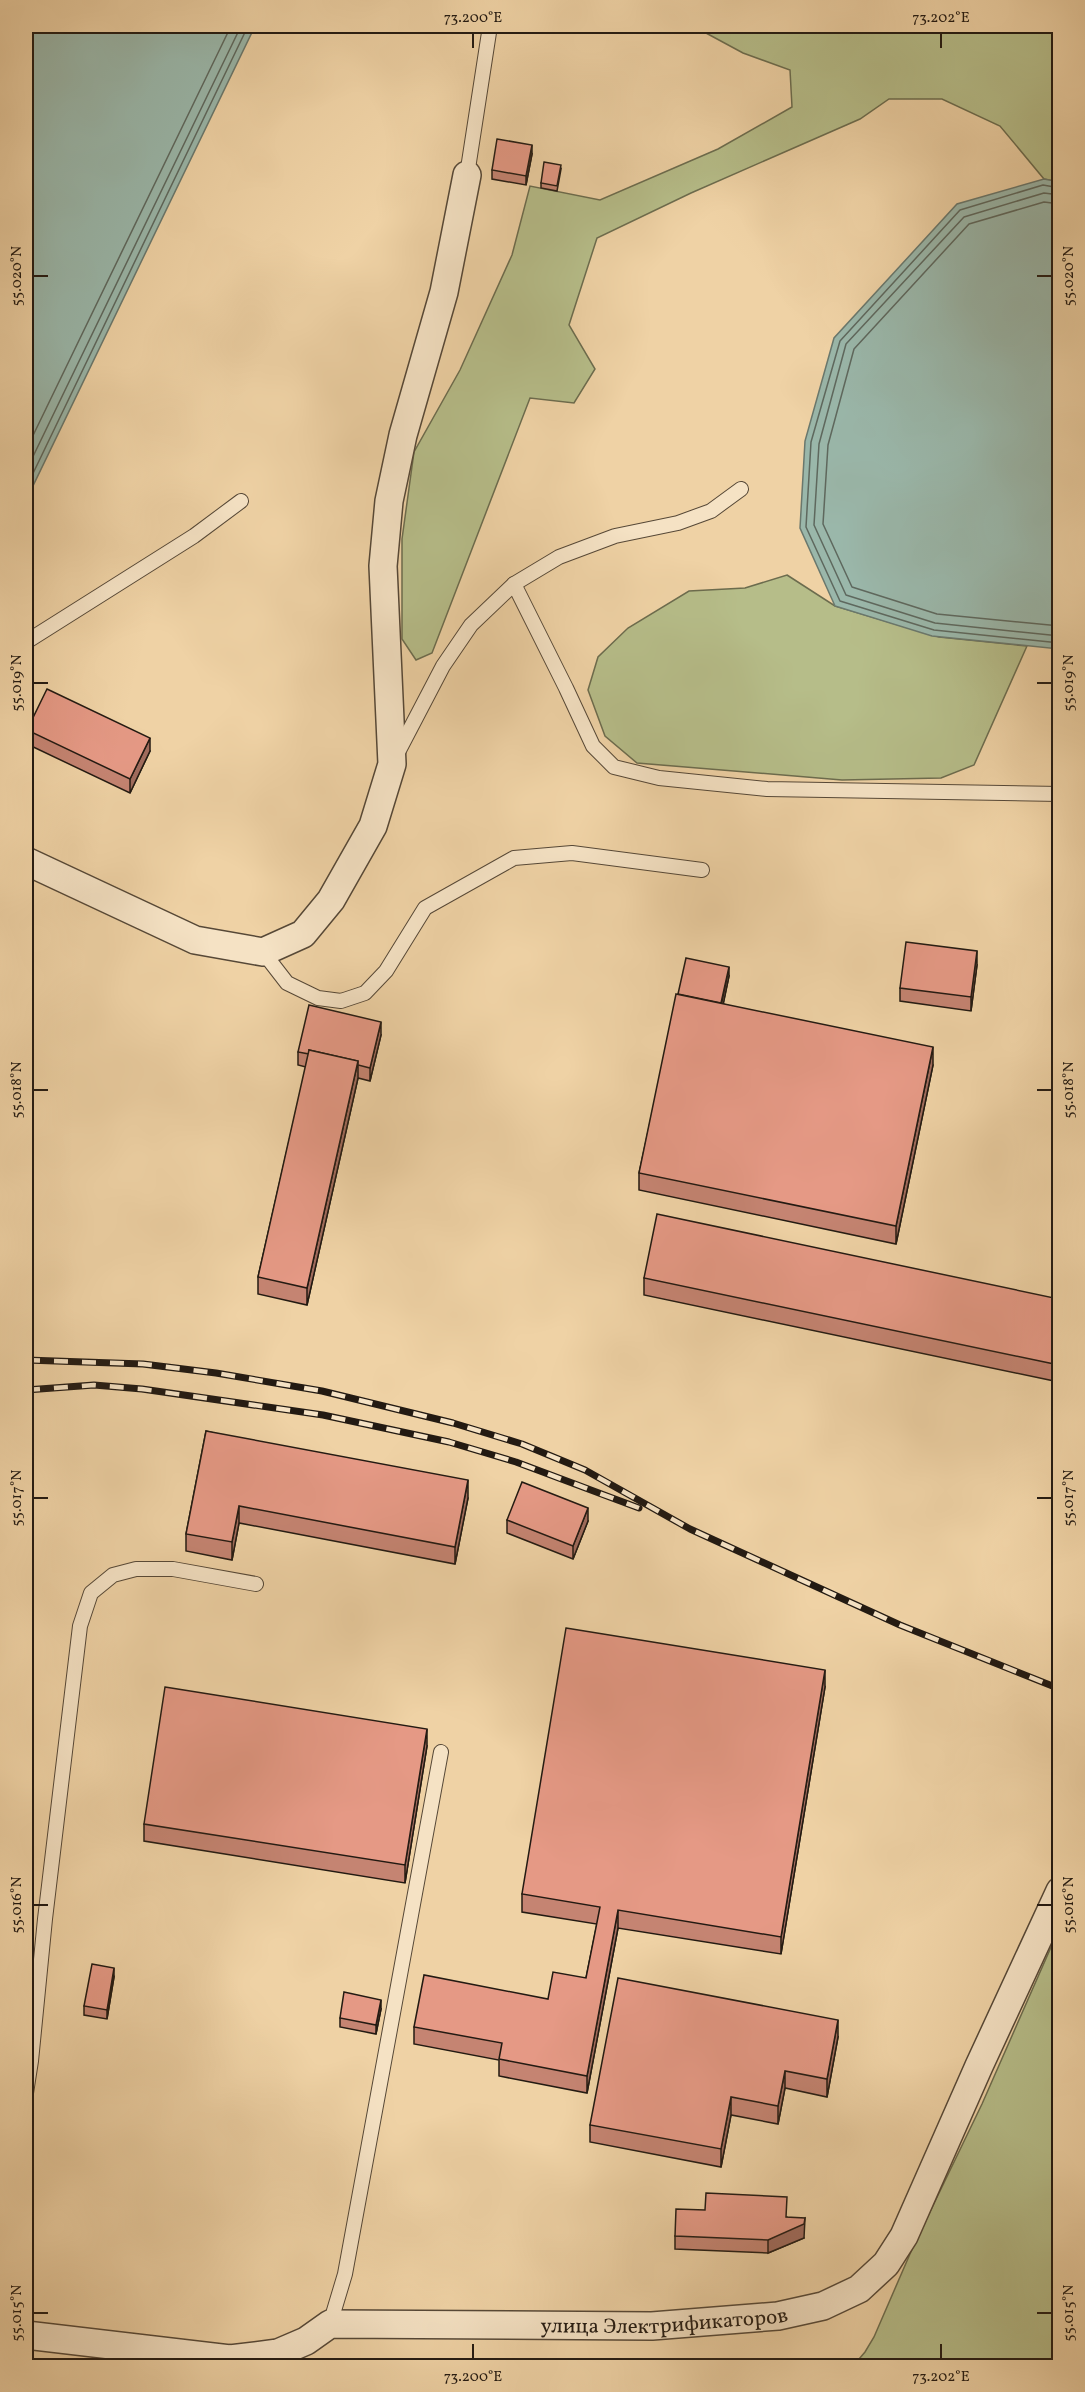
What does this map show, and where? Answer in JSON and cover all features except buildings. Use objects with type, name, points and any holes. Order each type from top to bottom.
[{"type":"street","points":[[26,861],[195,940],[263,951],[303,934],[331,900],[373,826],[392,764],[383,566],[389,501],[403,435],[444,292],[467,175]]},
{"type":"street","name":"улица Электрификаторов","points":[[330,2324],[652,2326],[778,2316],[823,2306],[859,2289],[886,2264],[904,2236],[1059,1892]]},
{"type":"street","points":[[26,2335],[230,2359],[278,2353],[306,2341],[330,2324]]},
{"type":"lane","points":[[467,175],[490,26]]},
{"type":"lane","points":[[392,764],[443,666],[471,625],[514,584],[559,557],[615,536],[678,523],[711,511],[741,489]]},
{"type":"lane","points":[[26,642],[134,576],[241,501]]},
{"type":"lane","points":[[514,584],[593,746],[614,766],[659,778],[767,789],[1059,794]]},
{"type":"lane","points":[[263,951],[287,983],[318,998],[341,1001],[365,993],[386,971],[425,908],[514,858],[572,853],[702,870]]},
{"type":"lane","points":[[26,2093],[80,1626],[91,1593],[113,1575],[136,1569],[172,1569],[256,1584]]},
{"type":"lane","points":[[330,2324],[345,2274],[441,1752]]},
{"type":"green space","points":[[693,26],[1059,26],[1059,182],[1044,179],[1000,126],[942,99],[889,99],[860,119],[691,193],[597,238],[569,325],[595,369],[574,403],[530,398],[432,653],[416,660],[402,639],[402,539],[414,452],[460,370],[512,255],[530,186],[600,200],[718,149],[792,107],[790,70],[743,53]]},
{"type":"green space","points":[[787,575],[835,606],[939,637],[1027,646],[974,765],[941,778],[842,780],[637,763],[605,736],[588,690],[598,657],[628,628],[689,591],[745,588]]},
{"type":"green space","points":[[1059,1929],[1059,2366],[853,2366],[874,2337],[913,2247],[982,2104]]},
{"type":"water","points":[[26,26],[255,26],[26,497]]},
{"type":"water","points":[[1044,179],[1060,182],[1059,649],[932,636],[835,606],[800,528],[805,441],[834,338],[957,204]]},
{"type":"water","points":[[633,2365],[655,2366],[438,2366]]},
{"type":"railway","points":[[26,1360],[143,1364],[216,1373],[322,1391],[453,1423],[522,1444],[585,1470],[690,1529],[900,1625],[1060,1689]]},
{"type":"railway","points":[[26,1390],[94,1385],[142,1389],[323,1415],[449,1442],[516,1462],[639,1508]]}]
